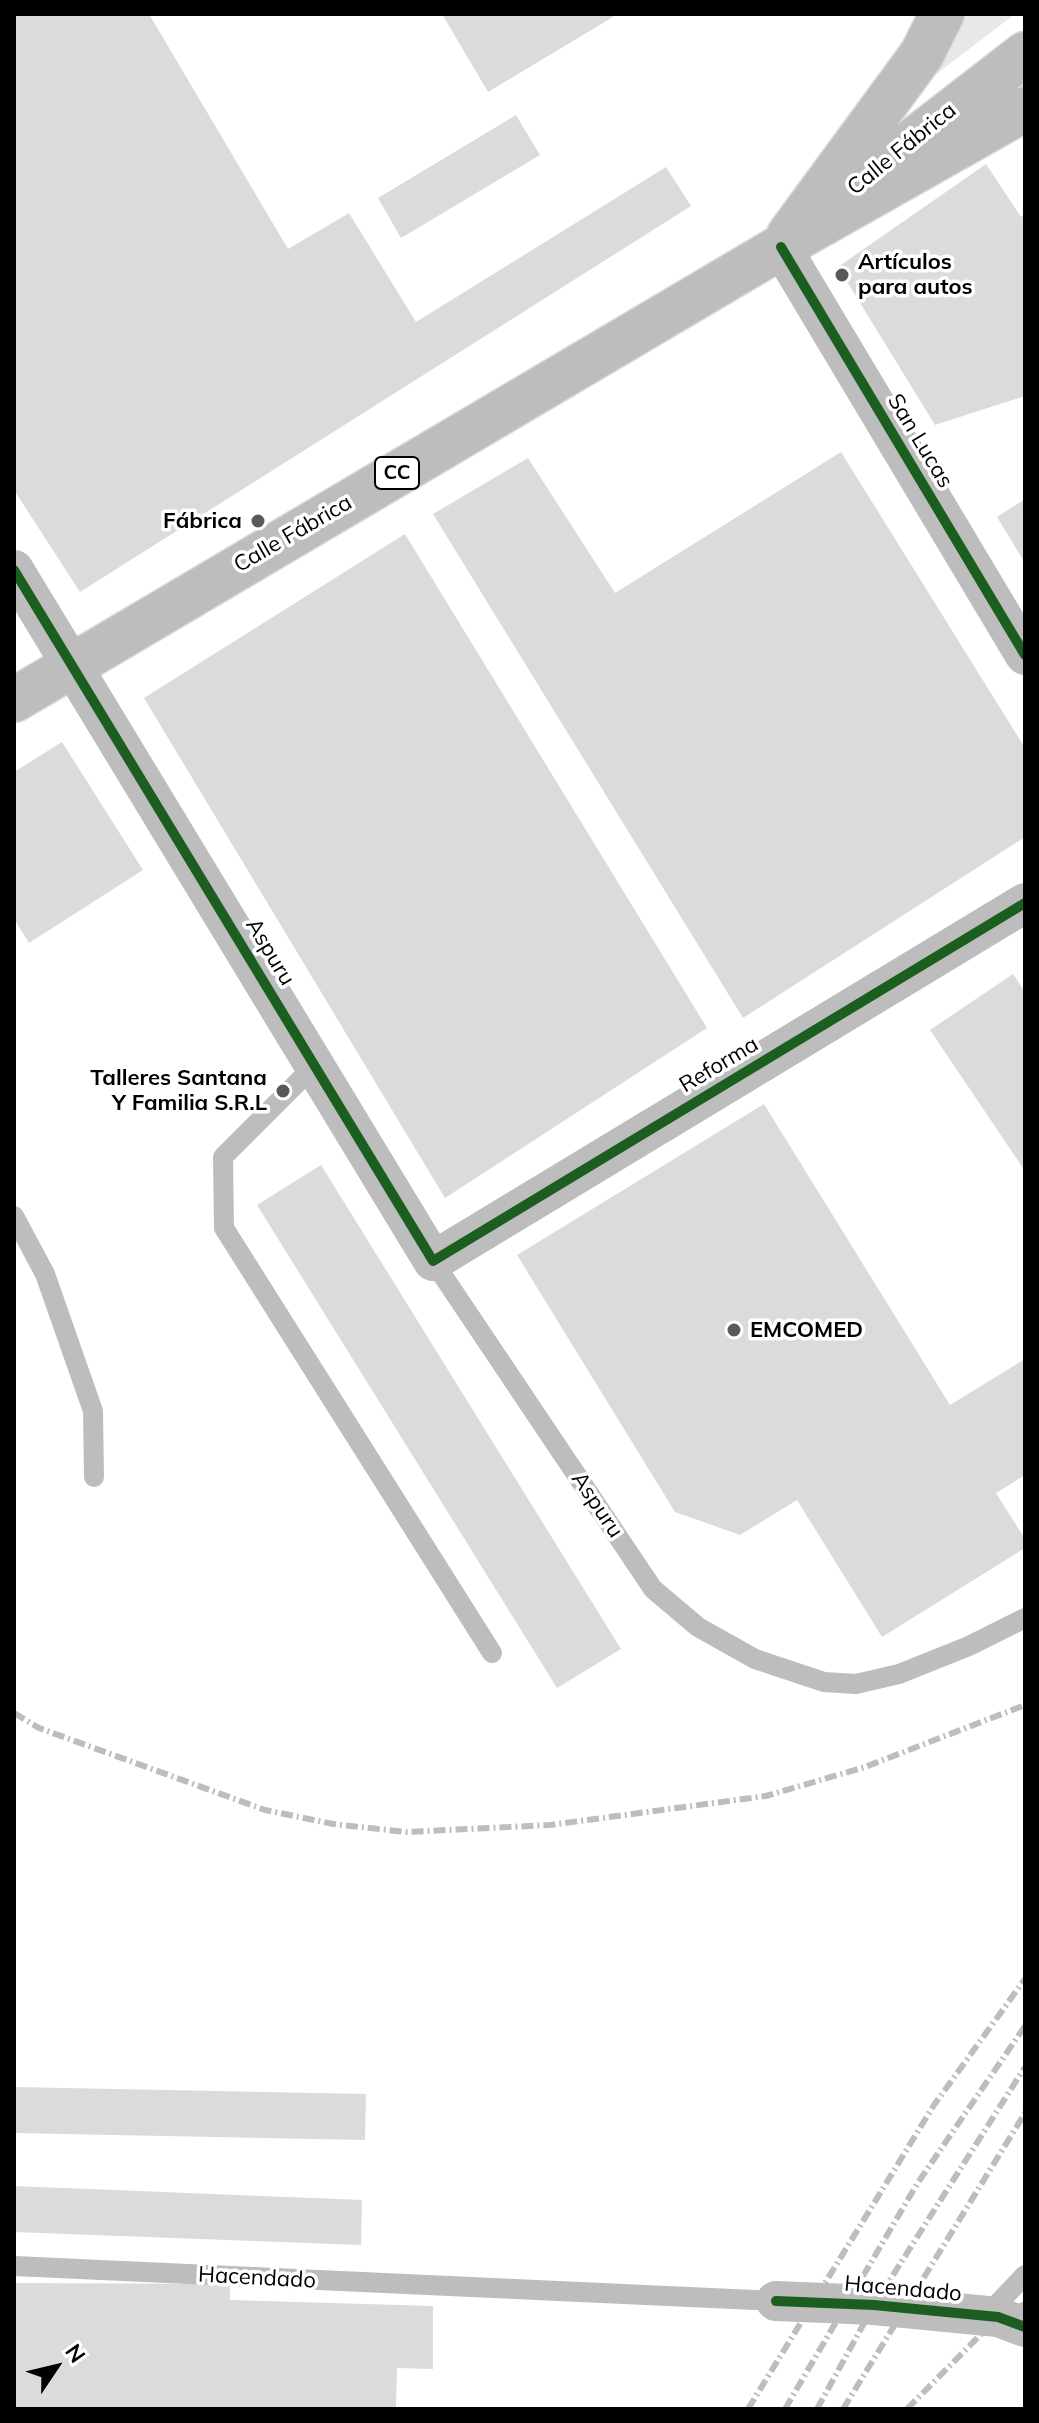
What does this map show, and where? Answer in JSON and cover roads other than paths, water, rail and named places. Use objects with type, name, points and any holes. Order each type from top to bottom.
[{"type":"main road","points":[[781,247],[922,54],[942,14]]},
{"type":"main road","name":"Calle Fábrica","points":[[781,247],[1025,54]]},
{"type":"main road","name":"Calle Fábrica","points":[[14,700],[781,247],[1025,109]]},
{"type":"street","name":"San Lucas","points":[[781,247],[1025,655]]},
{"type":"street","name":"Aspuru","points":[[14,570],[433,1261]]},
{"type":"street","name":"Reforma","points":[[433,1261],[1025,903]]},
{"type":"street","name":"Hacendado","points":[[776,2301],[850,2302],[986,2316],[1025,2327]]},
{"type":"lane","points":[[315,1065],[223,1157],[224,1228],[492,1653]]},
{"type":"lane","points":[[14,1216],[45,1274],[93,1411],[94,1477]]},
{"type":"lane","name":"Aspuru","points":[[433,1261],[653,1589],[698,1627],[755,1659],[824,1682],[856,1684],[899,1674],[1025,1618]]},
{"type":"lane","name":"Hacendado","points":[[14,2266],[776,2301]]},
{"type":"lane","points":[[986,2316],[1025,2275]]},
{"type":"railway","points":[[14,1713],[39,1728],[265,1810],[333,1824],[406,1832],[550,1825],[766,1796],[865,1767],[1025,1705]]},
{"type":"railway","points":[[748,2409],[934,2105],[1025,1979]]},
{"type":"railway","points":[[785,2409],[917,2184],[1025,2026]]},
{"type":"railway","points":[[817,2409],[874,2305],[1025,2067]]},
{"type":"railway","points":[[843,2409],[1025,2113]]},
{"type":"railway","points":[[907,2409],[998,2317],[1025,2304]]},
{"type":"place","name":"Artículos para autos","points":[[842,275]]},
{"type":"place","name":"Fábrica","points":[[258,521]]},
{"type":"place","name":"Talleres Santana Y Familia S.R.L","points":[[283,1091]]},
{"type":"place","name":"EMCOMED","points":[[734,1330]]}]
